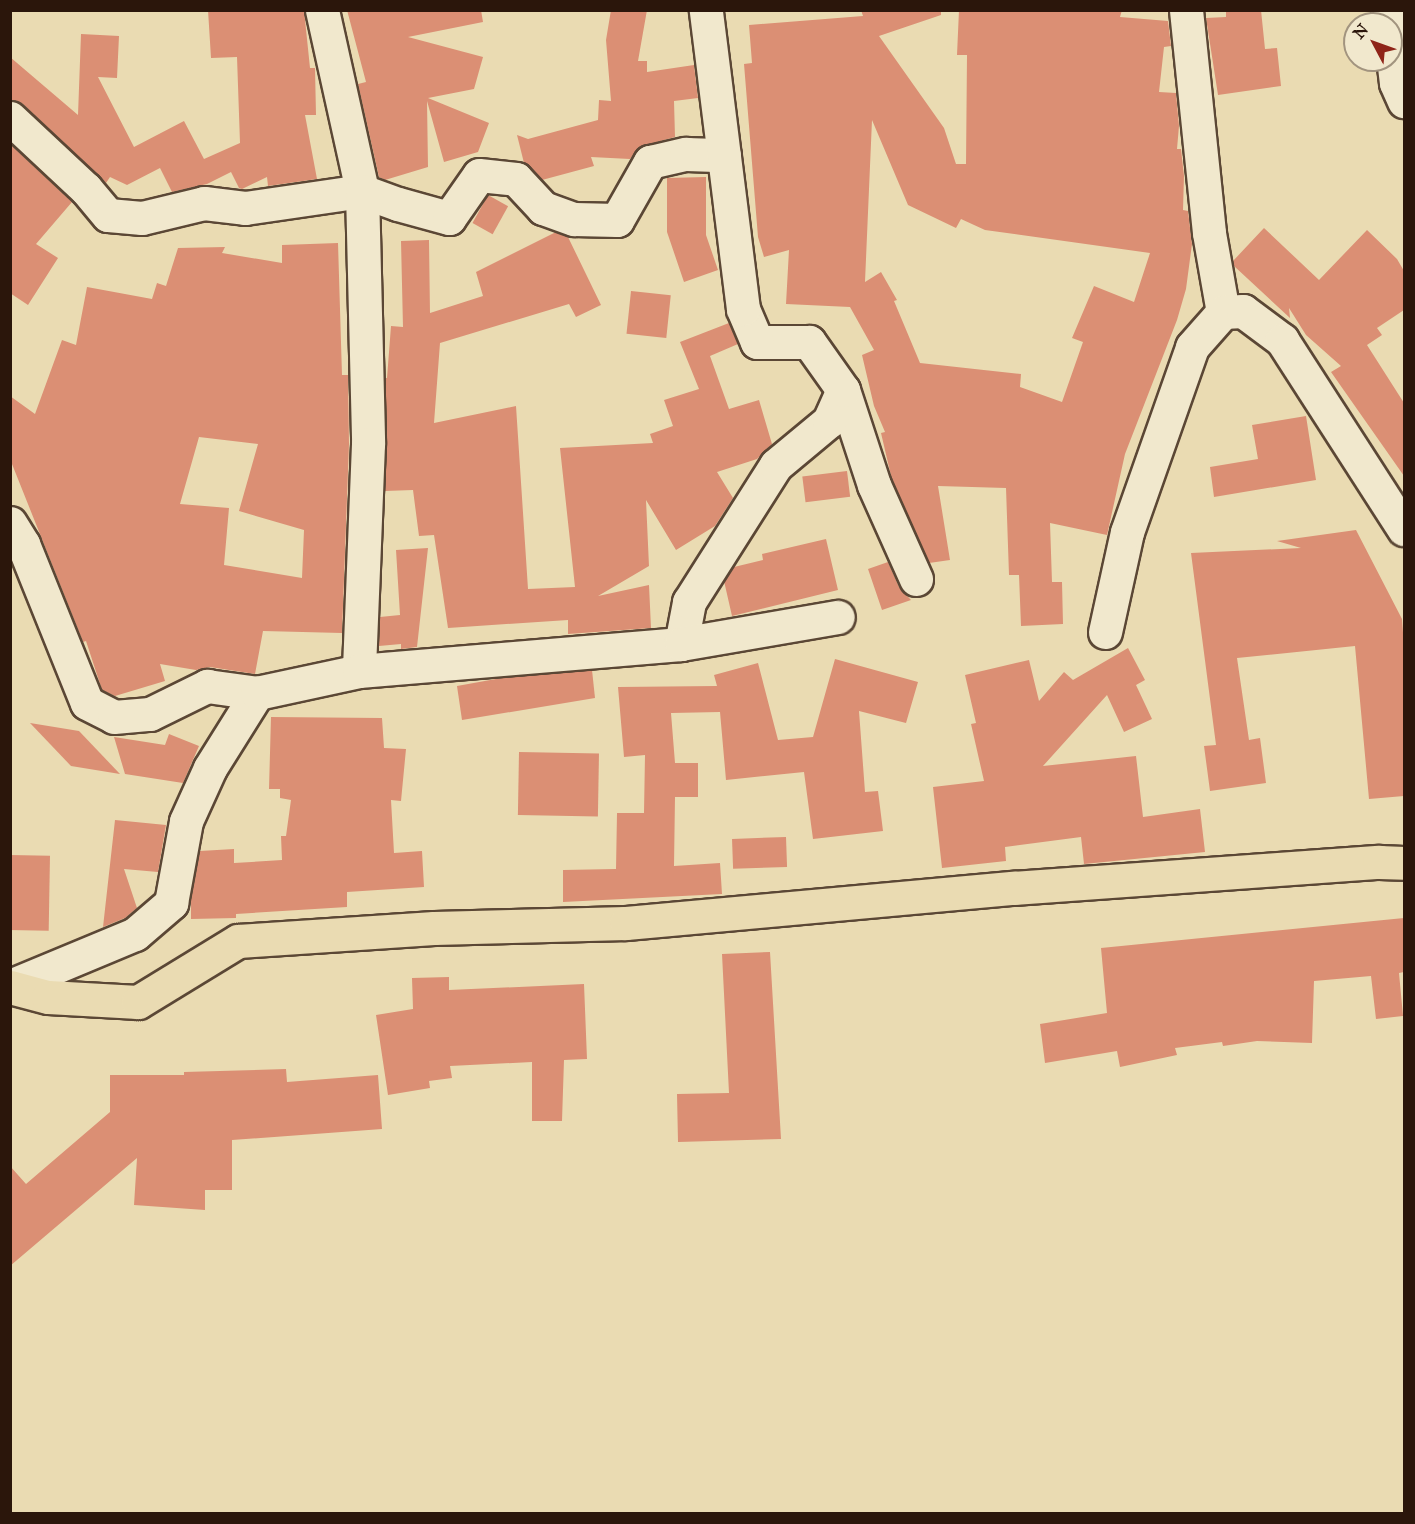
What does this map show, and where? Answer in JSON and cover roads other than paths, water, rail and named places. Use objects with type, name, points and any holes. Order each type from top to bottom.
[{"type":"main road","points":[[10,987],[48,997],[138,1002],[238,941],[434,928],[626,922],[1025,887],[1378,862],[1404,863]]},
{"type":"street","points":[[322,10],[362,191],[368,444],[359,671]]},
{"type":"street","points":[[706,10],[743,309],[757,342],[809,342],[843,390],[874,486],[916,579]]},
{"type":"street","points":[[1186,10],[1209,233],[1223,312]]},
{"type":"street","points":[[1395,72],[1396,83],[1404,101]]},
{"type":"street","points":[[10,118],[86,189],[108,215],[142,218],[204,202],[245,208],[362,191],[448,218],[479,175],[516,179],[543,208],[574,219],[616,220],[650,162],[686,154],[724,155]]},
{"type":"street","points":[[1105,632],[1127,532],[1192,347],[1223,312],[1243,311],[1282,340],[1404,529]]},
{"type":"street","points":[[681,644],[689,602],[776,465],[828,421],[843,390]]},
{"type":"street","points":[[10,523],[23,544],[87,703],[114,717],[150,714],[207,686],[257,693],[359,671],[681,644],[838,617]]},
{"type":"street","points":[[10,987],[135,934],[171,903],[186,821],[210,768],[257,693]]}]
